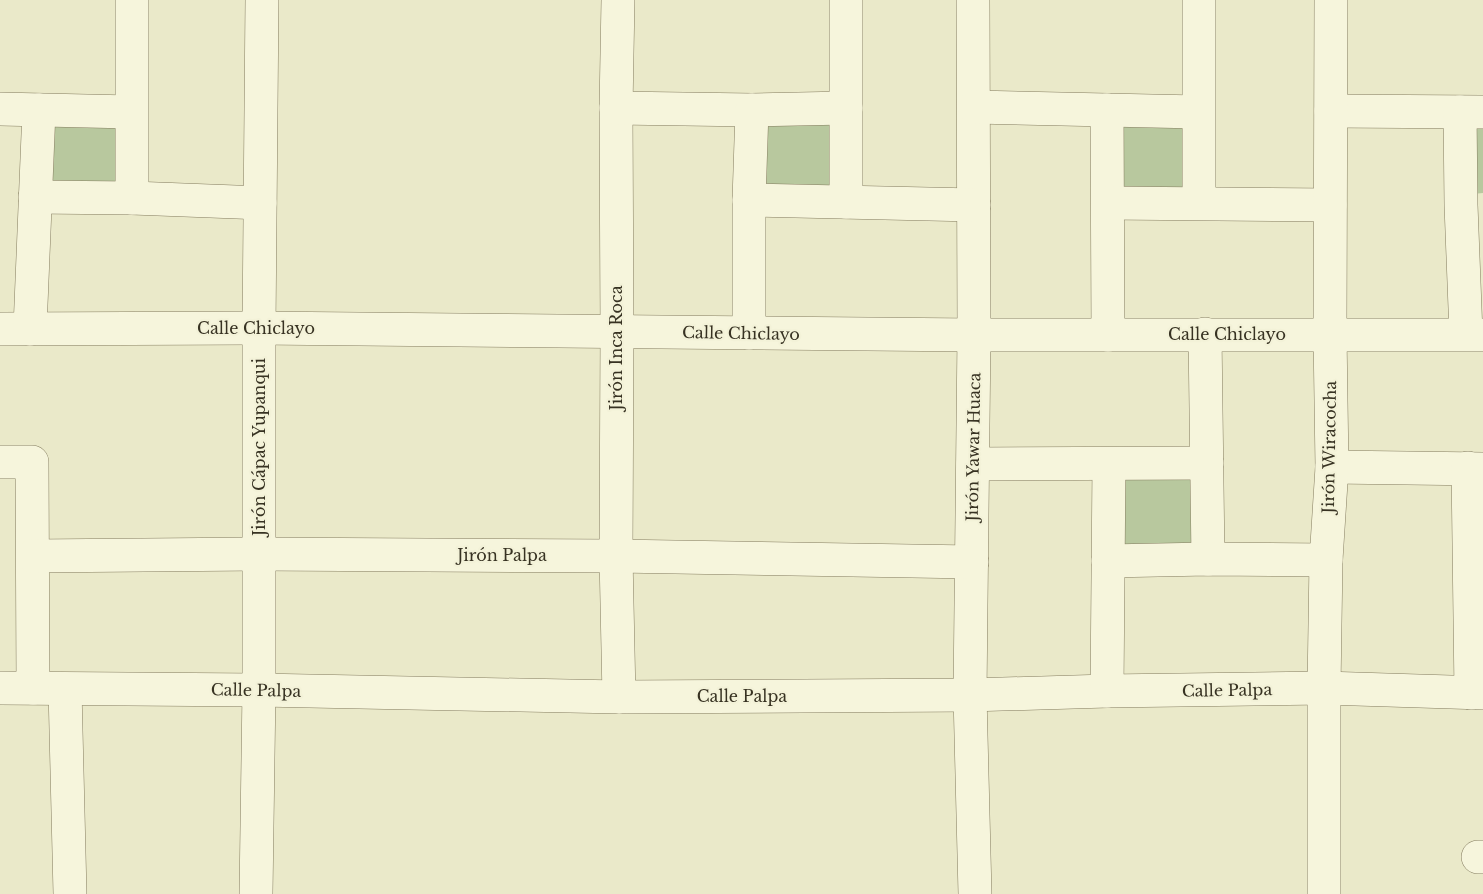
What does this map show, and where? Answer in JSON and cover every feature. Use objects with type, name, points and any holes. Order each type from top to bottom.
[{"type":"street","points":[[132,0],[132,198]]},
{"type":"street","name":"Jirón Cápac Yupanqui","points":[[256,894],[262,0]]},
{"type":"street","name":"Jirón Inca Roca","points":[[618,0],[616,556],[619,697]]},
{"type":"street","points":[[846,0],[846,202]]},
{"type":"street","name":"Jirón Yawar Huaca","points":[[973,0],[974,335],[970,695],[975,894]]},
{"type":"street","points":[[1198,203],[1199,0]]},
{"type":"street","name":"Jirón Wiracocha","points":[[1324,894],[1326,560],[1332,467],[1331,0]]},
{"type":"street","points":[[974,107],[1198,112]]},
{"type":"street","points":[[616,108],[752,110],[846,108]]},
{"type":"street","points":[[0,109],[131,112]]},
{"type":"street","points":[[15,329],[36,197],[39,110]]},
{"type":"street","points":[[749,333],[752,110]]},
{"type":"street","points":[[1107,110],[1108,335]]},
{"type":"street","points":[[1331,111],[1472,112],[1474,334]]},
{"type":"street","points":[[36,197],[260,203]]},
{"type":"street","points":[[749,200],[974,205]]},
{"type":"street","points":[[1108,202],[1330,205]]},
{"type":"street","name":"Calle Chiclayo","points":[[15,329],[259,328],[974,335],[1474,334]]},
{"type":"street","points":[[1205,334],[1208,559]]},
{"type":"street","points":[[0,462],[32,462],[33,688]]},
{"type":"street","points":[[973,464],[1207,463]]},
{"type":"street","points":[[1107,692],[1109,464]]},
{"type":"street","points":[[1332,467],[1475,468],[1477,693]]},
{"type":"street","name":"Jirón Palpa","points":[[33,556],[259,554],[616,556],[972,562]]},
{"type":"street","points":[[1108,561],[1326,560]]},
{"type":"street","name":"Calle Palpa","points":[[0,688],[619,697],[970,695],[1324,688],[1477,693]]},
{"type":"street","points":[[65,689],[70,894]]},
{"type":"green space","points":[[49,118],[123,119],[119,187],[49,187]]},
{"type":"green space","points":[[1472,118],[1483,118],[1483,193],[1472,194]]},
{"type":"green space","points":[[1114,120],[1191,120],[1189,194],[1115,190]]},
{"type":"green space","points":[[761,122],[830,122],[830,188],[762,189]]},
{"type":"green space","points":[[1116,476],[1193,477],[1191,551],[1117,550]]}]
